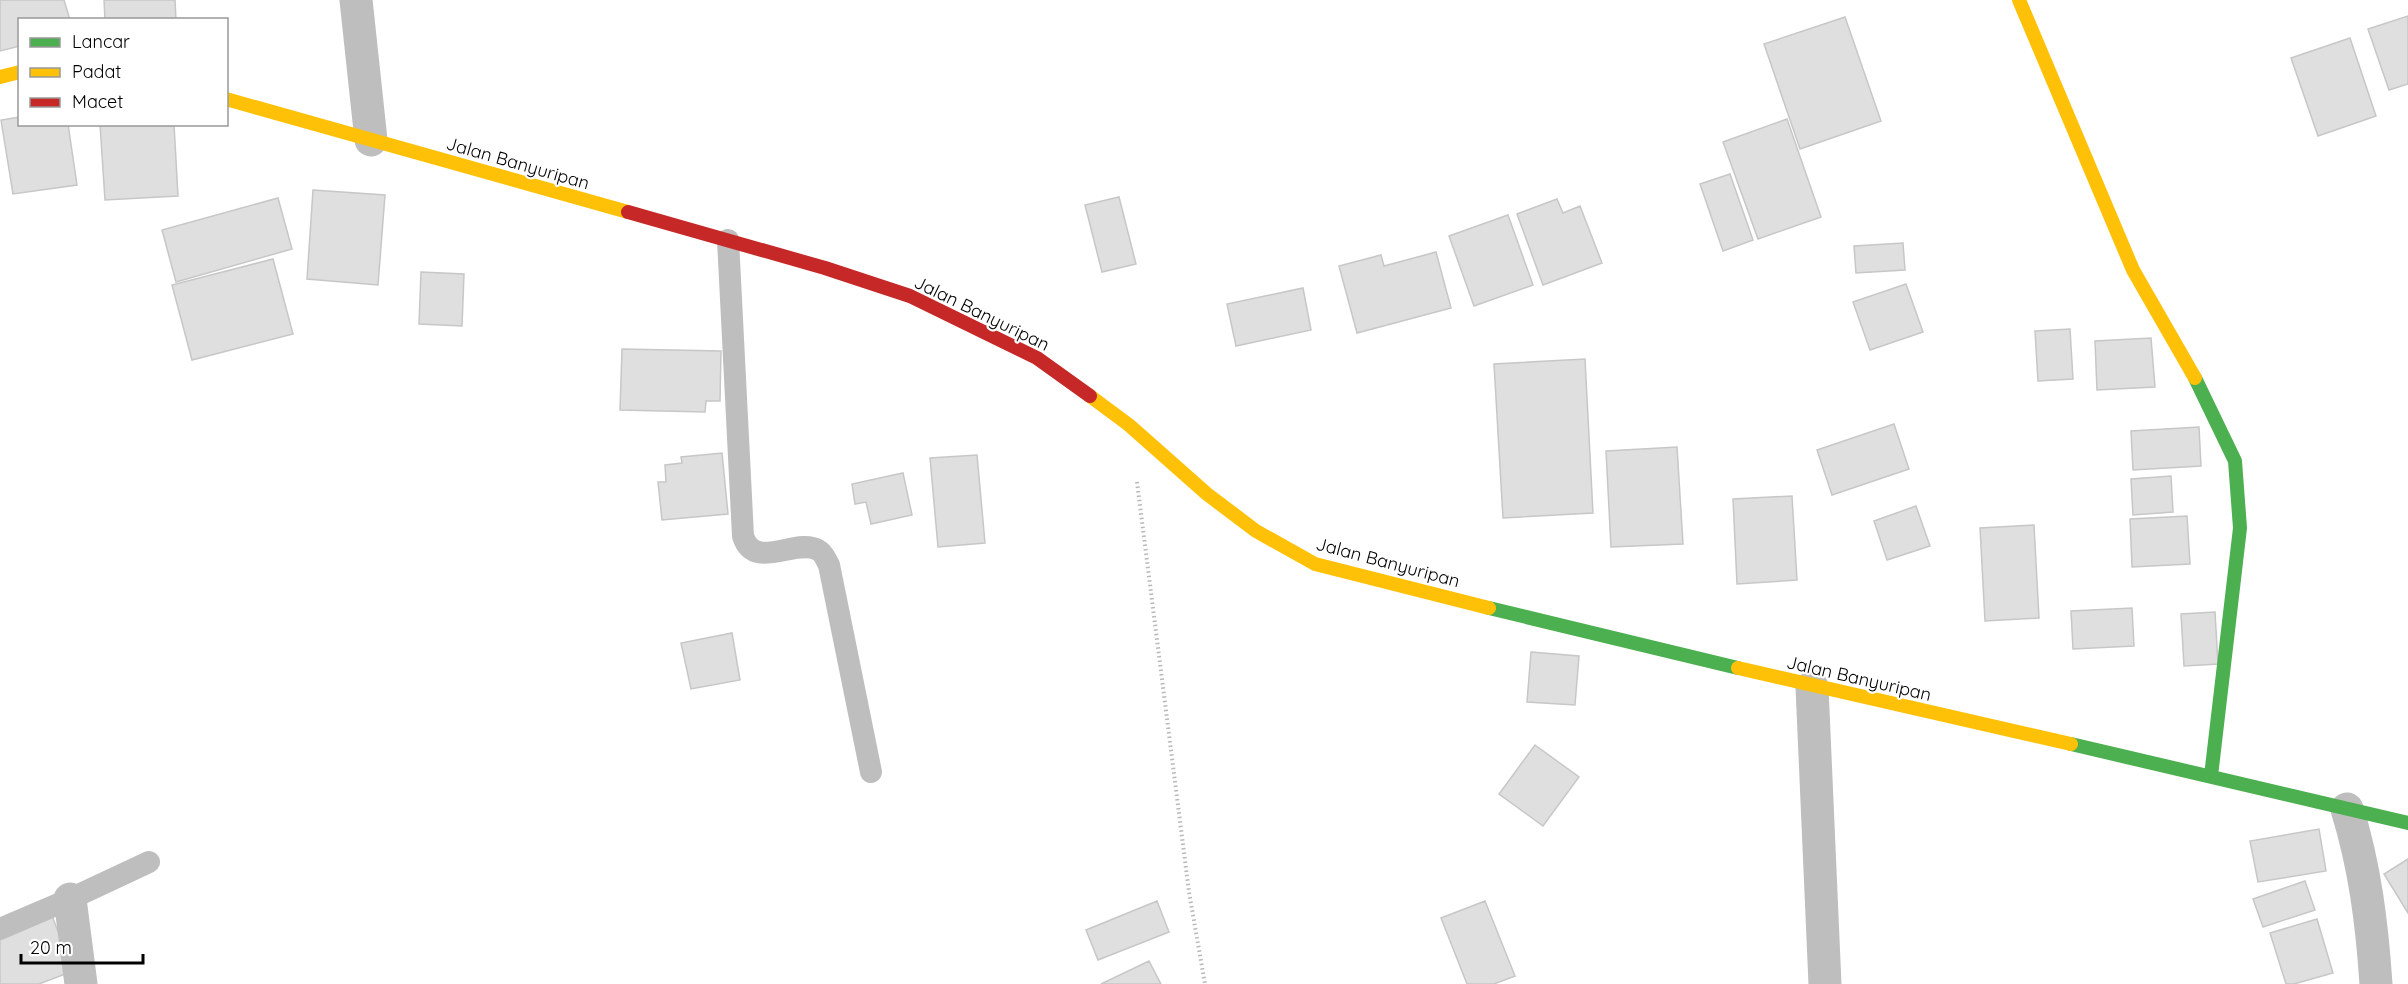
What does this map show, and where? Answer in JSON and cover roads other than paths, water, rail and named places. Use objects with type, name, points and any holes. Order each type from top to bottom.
[{"type":"street","points":[[356,0],[371,140]]},
{"type":"street","points":[[2019,0],[2133,270],[2204,392],[2235,461],[2240,528],[2211,776]]},
{"type":"street","points":[[0,77],[18,72]]},
{"type":"street","name":"Jalan Banyuripan","points":[[228,100],[728,240],[910,296],[1037,358],[1129,425],[1207,494],[1256,531],[1315,564],[1617,641],[2211,776],[2408,824]]},
{"type":"street","points":[[1812,687],[1825,984]]},
{"type":"street","points":[[2347,809],[2360,852],[2372,922],[2376,984]]},
{"type":"street","points":[[70,899],[81,984]]},
{"type":"lane","points":[[728,240],[743,536],[752,551],[761,553],[808,547],[818,550],[829,565],[871,772]]},
{"type":"lane","points":[[0,928],[70,899],[149,862]]}]
